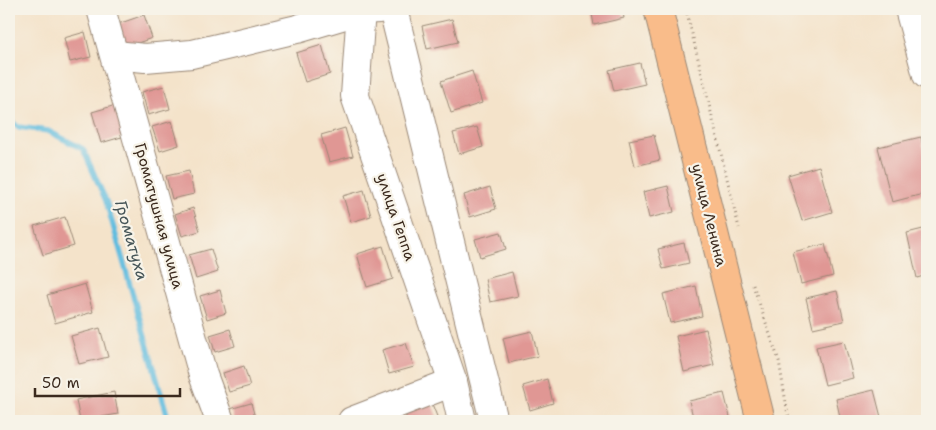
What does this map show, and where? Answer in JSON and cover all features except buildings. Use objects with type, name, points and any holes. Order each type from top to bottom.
[{"type":"main road","name":"улица Ленина","points":[[658,9],[761,421]]},
{"type":"street","name":"Громатушная улица","points":[[101,9],[203,375],[220,421]]},
{"type":"street","points":[[115,55],[145,58],[192,54],[297,29],[361,9],[400,9]]},
{"type":"street","name":"улица Геппа","points":[[361,9],[355,96],[453,382],[462,421]]},
{"type":"street","points":[[393,9],[494,421]]},
{"type":"street","points":[[909,9],[927,76]]},
{"type":"street","points":[[352,421],[453,382]]},
{"type":"path","points":[[686,9],[740,235]]},
{"type":"path","points":[[752,282],[778,361],[789,421]]},
{"type":"waterway","name":"Громатуха","points":[[9,119],[18,127],[48,131],[83,149],[106,201],[169,421]]}]
